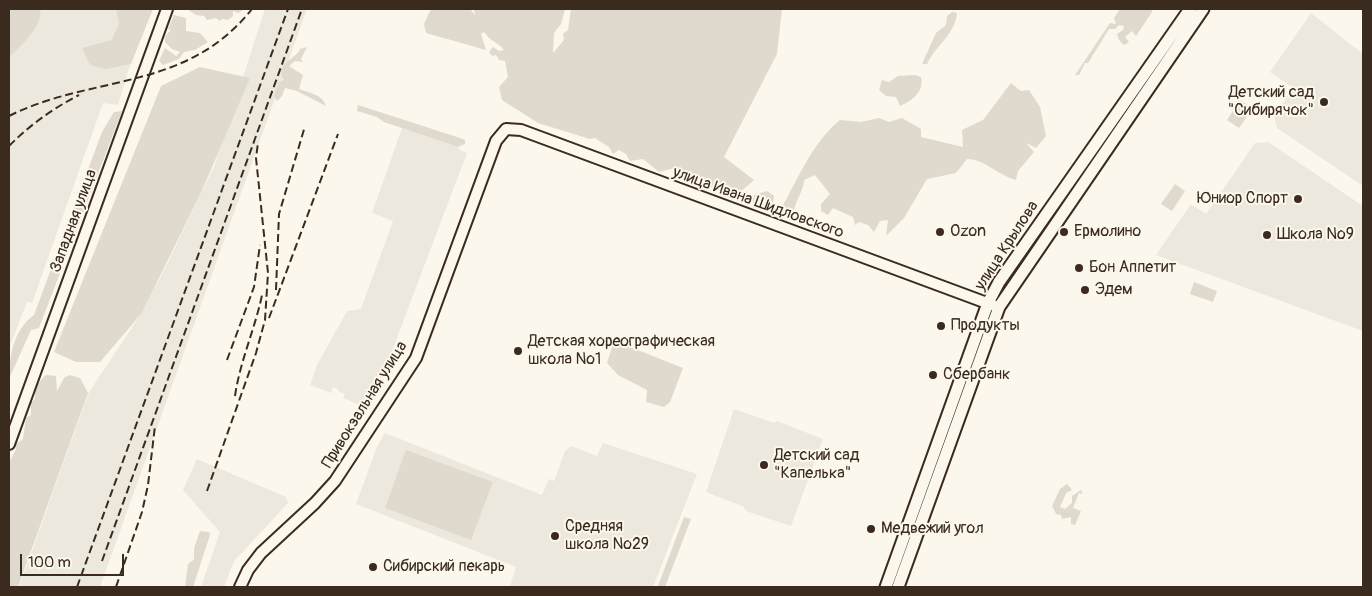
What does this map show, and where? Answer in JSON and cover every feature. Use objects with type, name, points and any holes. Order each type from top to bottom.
[{"type":"main road","name":"улица Крылова","points":[[898,587],[993,305],[999,282],[1190,9]]},
{"type":"main road","name":"улица Крылова","points":[[886,587],[993,305],[1203,9]]},
{"type":"street","name":"Западная улица","points":[[9,444],[167,9]]},
{"type":"street","name":"улица Ивана Шидловского","points":[[506,129],[521,130],[656,182],[993,305]]},
{"type":"street","name":"Привокзальная улица","points":[[240,587],[248,570],[261,553],[315,503],[335,481],[416,358],[496,141],[506,129]]},
{"type":"shaded area","points":[[9,9],[147,9],[118,105],[103,103],[32,303],[27,302],[9,349]]},
{"type":"shaded area","points":[[9,9],[40,9],[40,15],[35,29],[9,57]]},
{"type":"shaded area","points":[[116,9],[153,9],[131,64],[106,69],[90,65],[82,48],[112,40],[119,23]]},
{"type":"shaded area","points":[[187,9],[245,9],[238,13],[233,11],[233,16],[228,20],[222,19],[220,21],[216,18],[207,20],[204,16],[196,15]]},
{"type":"shaded area","points":[[265,9],[307,9],[100,587],[19,587],[89,392],[137,320],[164,270],[214,167]]},
{"type":"shaded area","points":[[431,9],[470,9],[475,15],[474,9],[565,9],[561,24],[554,33],[553,53],[564,40],[563,34],[568,30],[571,9],[782,9],[777,54],[724,157],[754,180],[737,195],[725,194],[709,186],[688,182],[681,174],[679,167],[659,172],[643,159],[630,161],[626,154],[619,150],[613,154],[609,147],[595,138],[590,139],[538,123],[502,100],[499,87],[508,77],[505,61],[499,60],[496,55],[492,56],[489,52],[493,47],[499,51],[504,50],[484,32],[481,34],[486,50],[426,33],[424,24]]},
{"type":"shaded area","points":[[1120,9],[1152,9],[1152,12],[1136,36],[1132,31],[1125,37],[1129,42],[1124,45],[1119,40],[1117,34],[1123,30],[1124,26],[1119,25],[1115,29],[1109,29],[1088,63],[1085,63],[1079,75],[1075,75],[1110,23],[1116,24],[1114,18]]},
{"type":"shaded area","points":[[952,12],[957,13],[956,20],[949,34],[927,64],[922,64],[936,33],[946,25],[947,16]]},
{"type":"shaded area","name":"Детский сад \"Сибирячок\"","points":[[1311,13],[1363,54],[1363,186],[1277,128],[1274,116],[1293,88],[1270,72]]},
{"type":"shaded area","points":[[174,15],[186,18],[186,31],[200,33],[208,42],[195,50],[184,52],[179,59],[163,65],[159,61],[165,48],[176,56],[180,52],[172,49],[165,42],[165,36],[171,30],[168,29]]},
{"type":"shaded area","points":[[307,47],[301,59],[303,62],[295,61],[289,66],[303,75],[299,89],[319,97],[326,106],[297,91],[285,88],[282,96],[277,101],[274,96],[279,82],[283,80],[282,69],[284,65],[300,49]]},
{"type":"shaded area","points":[[200,67],[250,78],[201,193],[141,314],[100,362],[76,362],[54,352],[161,86]]},
{"type":"shaded area","points":[[915,75],[921,77],[921,87],[913,98],[900,106],[896,97],[886,96],[879,90],[882,80],[889,82],[898,76]]},
{"type":"shaded area","points":[[1014,79],[1011,83],[1021,91],[1029,90],[1040,107],[1046,136],[1036,148],[1026,143],[1034,152],[1018,171],[1016,180],[1003,175],[985,164],[967,159],[956,173],[927,179],[904,218],[886,236],[888,220],[880,221],[874,232],[868,225],[859,222],[855,225],[853,217],[833,208],[828,215],[821,211],[821,204],[830,194],[815,175],[804,180],[803,188],[793,214],[778,214],[812,152],[830,129],[840,120],[861,122],[879,118],[889,122],[902,118],[921,129],[921,137],[963,147],[962,130],[983,120]]},
{"type":"shaded area","points":[[1240,100],[1253,108],[1239,128],[1227,120]]},
{"type":"shaded area","points":[[358,105],[460,138],[465,140],[465,144],[458,147],[384,122],[377,117],[357,111]]},
{"type":"shaded area","points":[[122,111],[39,328],[31,330],[9,379],[10,361],[17,335],[34,315],[102,132],[114,112]]},
{"type":"shaded area","points":[[402,128],[458,147],[467,153],[370,409],[343,398],[345,394],[333,387],[331,393],[310,385],[317,365],[347,311],[361,309],[393,221],[372,213]]},
{"type":"shaded area","name":"Школа №9","points":[[1268,142],[1363,206],[1363,331],[1156,255],[1191,204],[1206,214],[1255,143]]},
{"type":"shaded area","points":[[1175,184],[1185,191],[1172,211],[1161,204]]},
{"type":"shaded area","points":[[767,191],[774,196],[773,204],[766,207],[752,202],[754,195]]},
{"type":"shaded area","points":[[1194,282],[1217,291],[1213,302],[1190,294]]},
{"type":"shaded area","points":[[613,344],[630,347],[683,368],[670,402],[664,407],[646,402],[647,390],[618,375],[607,363]]},
{"type":"shaded area","points":[[46,375],[56,376],[57,391],[64,378],[69,375],[80,378],[88,393],[18,587],[9,587],[9,462],[16,450],[15,445],[23,439],[26,418],[31,415],[31,403],[35,399],[36,389]]},
{"type":"shaded area","name":"Детский сад \"Капелька\"","points":[[734,409],[774,423],[777,421],[823,439],[791,526],[746,511],[744,507],[706,492]]},
{"type":"shaded area","name":"Средняя школа №29","points":[[385,433],[542,495],[549,479],[554,481],[565,451],[571,446],[597,456],[603,443],[697,474],[653,587],[513,587],[510,586],[516,567],[356,504],[377,447]]},
{"type":"shaded area","points":[[406,450],[493,482],[471,540],[385,508]]},
{"type":"shaded area","points":[[197,459],[286,497],[288,503],[234,561],[224,587],[201,587],[220,532],[183,490]]},
{"type":"shaded area","points":[[1067,484],[1072,490],[1066,493],[1060,507],[1065,509],[1072,503],[1072,496],[1081,490],[1083,494],[1079,493],[1073,508],[1081,511],[1075,525],[1071,524],[1071,517],[1062,519],[1061,515],[1056,514],[1052,506],[1060,489]]},
{"type":"shaded area","points":[[684,517],[691,519],[665,587],[658,586]]},
{"type":"shaded area","points":[[200,531],[209,532],[210,535],[193,587],[185,587],[188,564],[194,559],[194,548]]},
{"type":"railway","points":[[9,116],[73,93],[137,78],[168,68],[198,55],[226,36],[252,9]]},
{"type":"railway","points":[[77,587],[288,9]]},
{"type":"railway","points":[[102,561],[302,9]]},
{"type":"railway","points":[[9,146],[42,118],[79,95]]},
{"type":"railway","points":[[276,290],[279,214],[305,126]]},
{"type":"railway","points":[[269,318],[338,134]]},
{"type":"railway","points":[[207,491],[256,353],[265,320],[268,273],[256,158],[258,143]]},
{"type":"railway","points":[[227,360],[254,287],[260,245]]},
{"type":"railway","points":[[235,396],[240,370],[262,295]]},
{"type":"railway","points":[[116,587],[142,512],[148,485],[155,426]]},
{"type":"place","name":"Детский сад \"Сибирячок\"","points":[[1324,102]]},
{"type":"place","name":"Юниор Спорт","points":[[1298,199]]},
{"type":"place","name":"Ozon","points":[[940,232]]},
{"type":"place","name":"Ермолино","points":[[1064,232]]},
{"type":"place","name":"Школа №9","points":[[1267,235]]},
{"type":"place","name":"Бон Аппетит","points":[[1079,268]]},
{"type":"place","name":"Эдем","points":[[1085,290]]},
{"type":"place","name":"Продукты","points":[[941,326]]},
{"type":"place","name":"Детская хореографическая школа №1","points":[[518,351]]},
{"type":"place","name":"Сбербанк","points":[[933,375]]},
{"type":"place","name":"Детский сад \"Капелька\"","points":[[764,465]]},
{"type":"place","name":"Медвежий угол","points":[[871,529]]},
{"type":"place","name":"Средняя школа №29","points":[[555,536]]},
{"type":"place","name":"Сибирский пекарь","points":[[373,567]]}]
